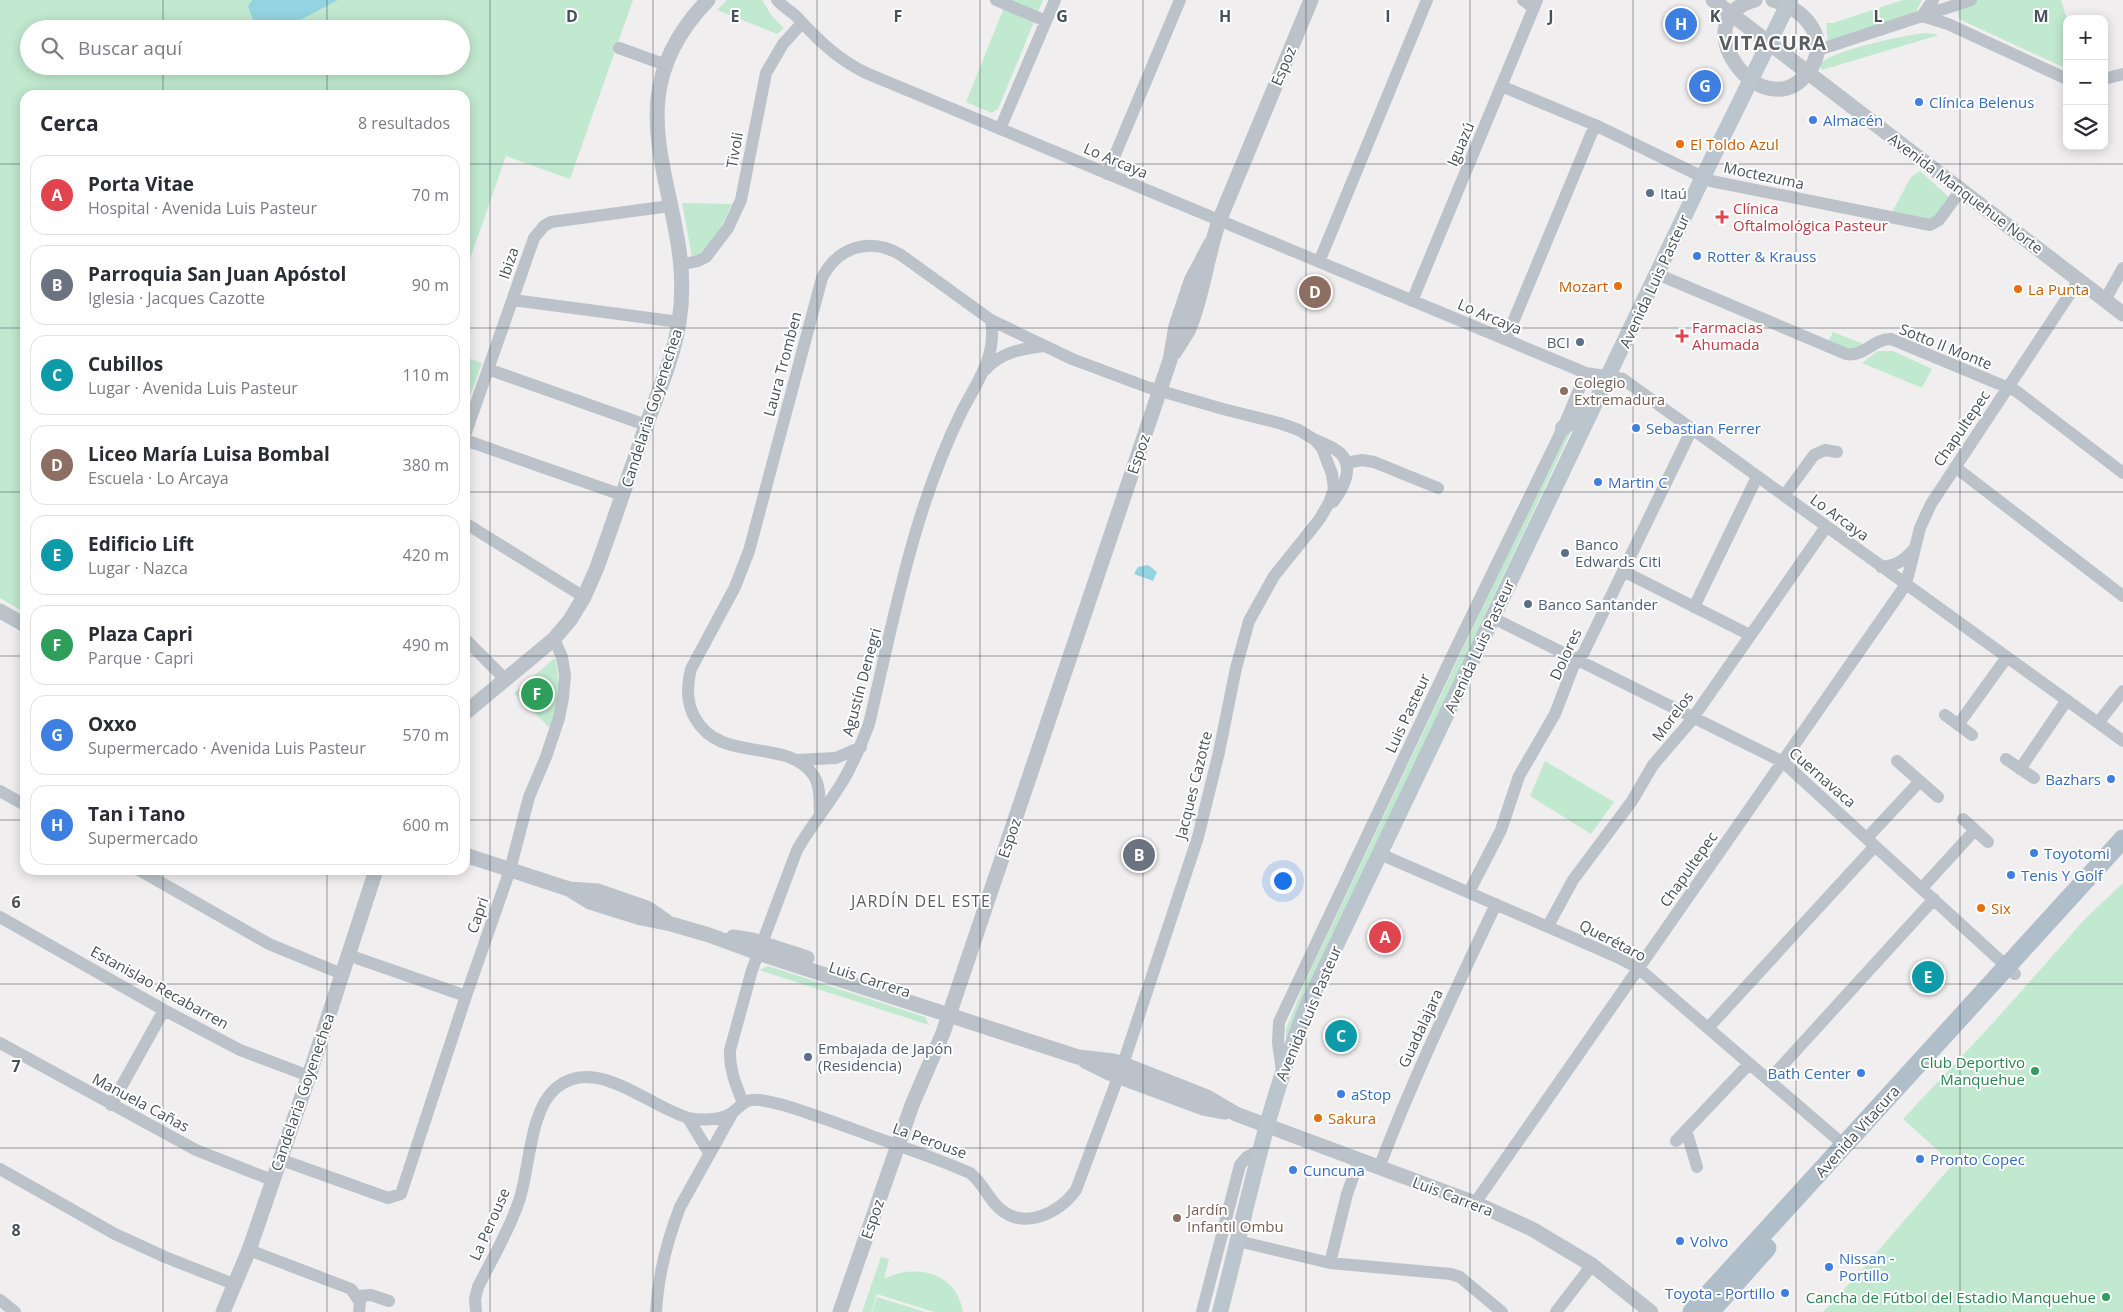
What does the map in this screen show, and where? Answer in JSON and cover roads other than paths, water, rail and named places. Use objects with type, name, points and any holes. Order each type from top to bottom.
[{"type":"main road","name":"Avenida Luis Pasteur","points":[[1220,1312],[1266,1126],[1282,1072],[1319,980],[1750,80],[1768,42],[1783,2]]},
{"type":"main road","points":[[1563,428],[1595,403]]},
{"type":"main road","name":"Avenida Vitacura","points":[[1710,1312],[2123,840]]},
{"type":"main road","name":"Avenida Vitacura","points":[[1692,1312],[1844,1145],[2011,970],[2123,857]]},
{"type":"street","name":"Candelaria Goyenechea","points":[[470,709],[554,639],[570,620],[584,598],[596,570],[646,424],[680,322],[680,265],[658,150],[656,121],[659,93],[666,65],[680,36],[688,22],[708,0]]},
{"type":"street","name":"Lo Arcaya","points":[[777,0],[830,51],[849,65],[1586,373],[1626,381],[2123,741]]},
{"type":"street","name":"Lo Arcaya","points":[[788,0],[797,18]]},
{"type":"street","points":[[996,0],[1046,21]]},
{"type":"street","points":[[1000,129],[1054,0]]},
{"type":"street","points":[[1107,174],[1180,0]]},
{"type":"street","name":"Espoz","points":[[840,1312],[1170,360],[1188,330],[1203,284],[1211,243],[1311,0]]},
{"type":"street","points":[[1319,262],[1427,0]]},
{"type":"street","points":[[1523,0],[1536,4]]},
{"type":"street","name":"Avenida Manquehue Norte","points":[[1713,0],[2123,314]]},
{"type":"street","points":[[1755,0],[1746,3],[1732,15],[1725,31],[1727,49],[1737,67],[1750,80],[1766,88],[1779,89],[1797,83],[1814,63],[1818,50],[1816,36],[1809,24],[1801,15],[1783,2]]},
{"type":"street","points":[[1922,16],[1933,0]]},
{"type":"street","points":[[1818,50],[1922,16],[1947,4],[1972,0]]},
{"type":"street","name":"Iguazú","points":[[1412,301],[1536,4]]},
{"type":"street","points":[[1922,16],[1948,24],[2063,77]]},
{"type":"street","name":"Tivoli","points":[[680,265],[706,257],[728,228],[744,185],[766,72],[784,44],[797,18]]},
{"type":"street","points":[[619,48],[666,65]]},
{"type":"street","points":[[2108,78],[2123,74]]},
{"type":"street","name":"Moctezuma","points":[[1502,86],[1595,125],[1719,184],[1927,225],[1937,223],[1961,190]]},
{"type":"street","points":[[1506,340],[1595,125]]},
{"type":"street","name":"Ibiza","points":[[470,421],[534,238],[544,226],[551,222],[670,206]]},
{"type":"street","name":"Laura Tromben","points":[[820,814],[817,780],[806,767],[793,760],[733,746],[711,736],[700,726],[693,714],[688,700],[688,684],[692,670],[735,587],[749,551],[822,278],[831,263],[849,250],[869,245],[886,247],[902,255],[991,320],[1044,346],[1111,375],[1160,391]]},
{"type":"street","points":[[2105,300],[2123,268]]},
{"type":"street","name":"Sotto Il Monte","points":[[1656,274],[1846,354],[1856,354],[1880,340],[1891,340],[2016,391],[2123,473]]},
{"type":"street","name":"Chapultepec","points":[[1475,1203],[1906,584],[1920,528],[1931,504],[2079,280]]},
{"type":"street","points":[[513,300],[680,322]]},
{"type":"street","name":"Agustín Denegri","points":[[742,1103],[729,1059],[759,948],[794,857],[807,832],[842,783],[861,747],[869,724],[921,512],[947,444],[982,374],[993,345],[991,320]]},
{"type":"street","name":"Agustín Denegri","points":[[982,374],[992,363],[1005,354],[1016,350],[1044,346]]},
{"type":"street","points":[[488,369],[646,424]]},
{"type":"street","name":"Luis Pasteur","points":[[1282,1072],[1278,1043],[1279,1022],[1563,428],[1586,373]]},
{"type":"street","name":"Jacques Cazotte","points":[[1120,1071],[1198,837],[1219,752],[1240,650],[1249,621],[1274,576],[1344,487],[1347,474],[1346,463],[1341,453],[1298,430],[1279,423],[1160,391]]},
{"type":"street","name":"Dolores","points":[[1469,892],[1501,830],[1520,776],[1555,714],[1566,690],[1573,667],[1584,652],[1692,429]]},
{"type":"street","name":"Jacques Cazotte","points":[[1314,440],[1322,448],[1328,460],[1334,489],[1329,503],[1319,520]]},
{"type":"street","points":[[470,442],[622,495]]},
{"type":"street","points":[[1784,496],[1814,455],[1825,450],[1837,452]]},
{"type":"street","points":[[1346,463],[1362,460],[1374,462],[1438,488]]},
{"type":"street","points":[[1955,466],[2123,596]]},
{"type":"street","points":[[1694,607],[1757,477]]},
{"type":"street","points":[[470,526],[584,598]]},
{"type":"street","name":"Morelos","points":[[1548,926],[1573,880],[1619,820],[1654,765],[1692,717],[1826,527]]},
{"type":"street","points":[[1881,567],[1893,566],[1902,562],[1914,549]]},
{"type":"street","points":[[1623,571],[1750,635]]},
{"type":"street","points":[[0,611],[20,622]]},
{"type":"street","name":"Cuernavaca","points":[[1492,618],[1783,762],[2011,970]]},
{"type":"street","name":"Capri","points":[[279,1159],[379,1196],[388,1198],[401,1194],[466,996],[510,870],[529,796],[554,736],[563,698],[564,666],[554,639]]},
{"type":"street","points":[[470,644],[505,680]]},
{"type":"street","points":[[1958,725],[2007,657]]},
{"type":"street","points":[[2098,723],[2123,691]]},
{"type":"street","points":[[2020,768],[2067,700]]},
{"type":"street","points":[[1945,715],[1972,735]]},
{"type":"street","name":"Laura Tromben","points":[[793,760],[836,758],[861,747]]},
{"type":"street","points":[[2006,759],[2034,778]]},
{"type":"street","points":[[1897,761],[1938,798]]},
{"type":"street","points":[[1708,1028],[1871,842],[1920,781]]},
{"type":"street","points":[[0,791],[20,803]]},
{"type":"street","points":[[1963,819],[1988,842]]},
{"type":"street","points":[[1922,888],[1976,830]]},
{"type":"street","name":"Querétaro","points":[[1380,854],[1548,926],[1638,968],[1844,1145]]},
{"type":"street","name":"Luis Carrera","points":[[470,857],[569,889],[598,891],[647,908],[671,924],[759,948],[944,1008],[998,1023],[1026,1040],[1078,1057],[1114,1061],[1120,1071],[1208,1097],[1236,1114],[1475,1203],[1532,1229],[1592,1265],[1652,1312]]},
{"type":"street","points":[[148,875],[269,944],[342,974]]},
{"type":"street","name":"Candelaria Goyenechea","points":[[223,1312],[249,1250],[309,1076],[374,875]]},
{"type":"street","points":[[1768,1080],[1934,899]]},
{"type":"street","name":"Guadalajara","points":[[1379,1168],[1432,1040],[1496,904]]},
{"type":"street","name":"Estanislao Recabarren","points":[[0,917],[164,1010],[240,1050],[309,1076]]},
{"type":"street","points":[[348,955],[466,996]]},
{"type":"street","points":[[110,1105],[164,1010]]},
{"type":"street","name":"Manuela Cañas","points":[[0,1043],[110,1105],[196,1150],[272,1180]]},
{"type":"street","points":[[1676,1141],[1749,1064]]},
{"type":"street","name":"La Perouse","points":[[742,1103],[757,1099],[765,1101],[820,1118],[970,1173],[1000,1208],[1008,1214],[1023,1219],[1044,1215],[1064,1205],[1076,1190],[1120,1071]]},
{"type":"street","name":"La Perouse","points":[[476,1312],[475,1299],[478,1287],[519,1201],[537,1122],[547,1098],[558,1086],[571,1079],[593,1077],[615,1083],[688,1118],[715,1118],[733,1112]]},
{"type":"street","points":[[656,1312],[659,1282],[670,1236],[680,1208],[733,1112],[742,1103]]},
{"type":"street","points":[[688,1118],[710,1154]]},
{"type":"street","points":[[1686,1130],[1697,1166]]},
{"type":"street","points":[[1202,1312],[1240,1165],[1247,1157],[1260,1150]]},
{"type":"street","points":[[1330,1263],[1347,1194],[1359,1160]]},
{"type":"street","points":[[0,1169],[115,1234],[165,1257],[236,1284]]},
{"type":"street","points":[[1238,1241],[1330,1263],[1451,1274],[1460,1278],[1502,1312]]},
{"type":"street","points":[[249,1250],[351,1289],[358,1296],[359,1312]]},
{"type":"street","points":[[1556,1312],[1592,1265]]},
{"type":"street","points":[[358,1296],[371,1295],[389,1301]]},
{"type":"street","points":[[0,1300],[15,1312]]},
{"type":"water","points":[[252,0],[338,0],[300,20],[253,20],[248,6]]},
{"type":"water","points":[[1148,565],[1157,572],[1153,581],[1134,574],[1138,567]]},
{"type":"place","name":"Tan i Tano","points":[[1681,24]]},
{"type":"place","name":"Oxxo","points":[[1705,86]]},
{"type":"place","name":"Clínica Belenus","points":[[1919,102]]},
{"type":"place","name":"Almacén","points":[[1813,120]]},
{"type":"place","name":"El Toldo Azul","points":[[1680,144]]},
{"type":"place","name":"Itaú","points":[[1650,193]]},
{"type":"place","name":"Clínica Oftalmológica Pasteur","points":[[1722,217]]},
{"type":"place","name":"Rotter & Krauss","points":[[1697,256]]},
{"type":"place","name":"Mozart","points":[[1618,286]]},
{"type":"place","name":"La Punta","points":[[2018,289]]},
{"type":"place","name":"Liceo María Luisa Bombal","points":[[1315,292]]},
{"type":"place","name":"Farmacias Ahumada","points":[[1682,336]]},
{"type":"place","name":"BCI","points":[[1580,342]]},
{"type":"place","name":"Colegio Extremadura","points":[[1564,391]]},
{"type":"place","name":"Sebastian Ferrer","points":[[1636,428]]},
{"type":"place","name":"Martin C","points":[[1598,482]]},
{"type":"place","name":"Banco Edwards Citi","points":[[1565,553]]},
{"type":"place","name":"Banco Santander","points":[[1528,604]]},
{"type":"place","name":"Plaza Capri","points":[[537,694]]},
{"type":"place","name":"Bazhars","points":[[2111,779]]},
{"type":"place","name":"Toyotomi","points":[[2034,853]]},
{"type":"place","name":"Parroquia San Juan Apóstol","points":[[1139,855]]},
{"type":"place","name":"Tenis Y Golf","points":[[2011,875]]},
{"type":"place","name":"Six","points":[[1981,908]]},
{"type":"place","name":"Porta Vitae","points":[[1385,937]]},
{"type":"place","name":"Edificio Lift","points":[[1928,977]]},
{"type":"place","name":"Cubillos","points":[[1341,1036]]},
{"type":"place","name":"Embajada de Japón (Residencia)","points":[[808,1057]]},
{"type":"place","name":"Club Deportivo Manquehue","points":[[2035,1071]]},
{"type":"place","name":"Bath Center","points":[[1861,1073]]},
{"type":"place","name":"aStop","points":[[1341,1094]]},
{"type":"place","name":"Sakura","points":[[1318,1118]]},
{"type":"place","name":"Pronto Copec","points":[[1920,1159]]},
{"type":"place","name":"Cuncuna","points":[[1293,1170]]},
{"type":"place","name":"Jardín Infantil Ombu","points":[[1177,1218]]},
{"type":"place","name":"Volvo","points":[[1680,1241]]},
{"type":"place","name":"Nissan - Portillo","points":[[1829,1267]]},
{"type":"place","name":"Toyota - Portillo","points":[[1785,1293]]},
{"type":"place","name":"Cancha de Fútbol del Estadio Manquehue","points":[[2106,1297]]},
{"type":"district","name":"VITACURA","points":[[1773,42]]},
{"type":"district","name":"JARDÍN DEL ESTE","points":[[921,901]]}]
